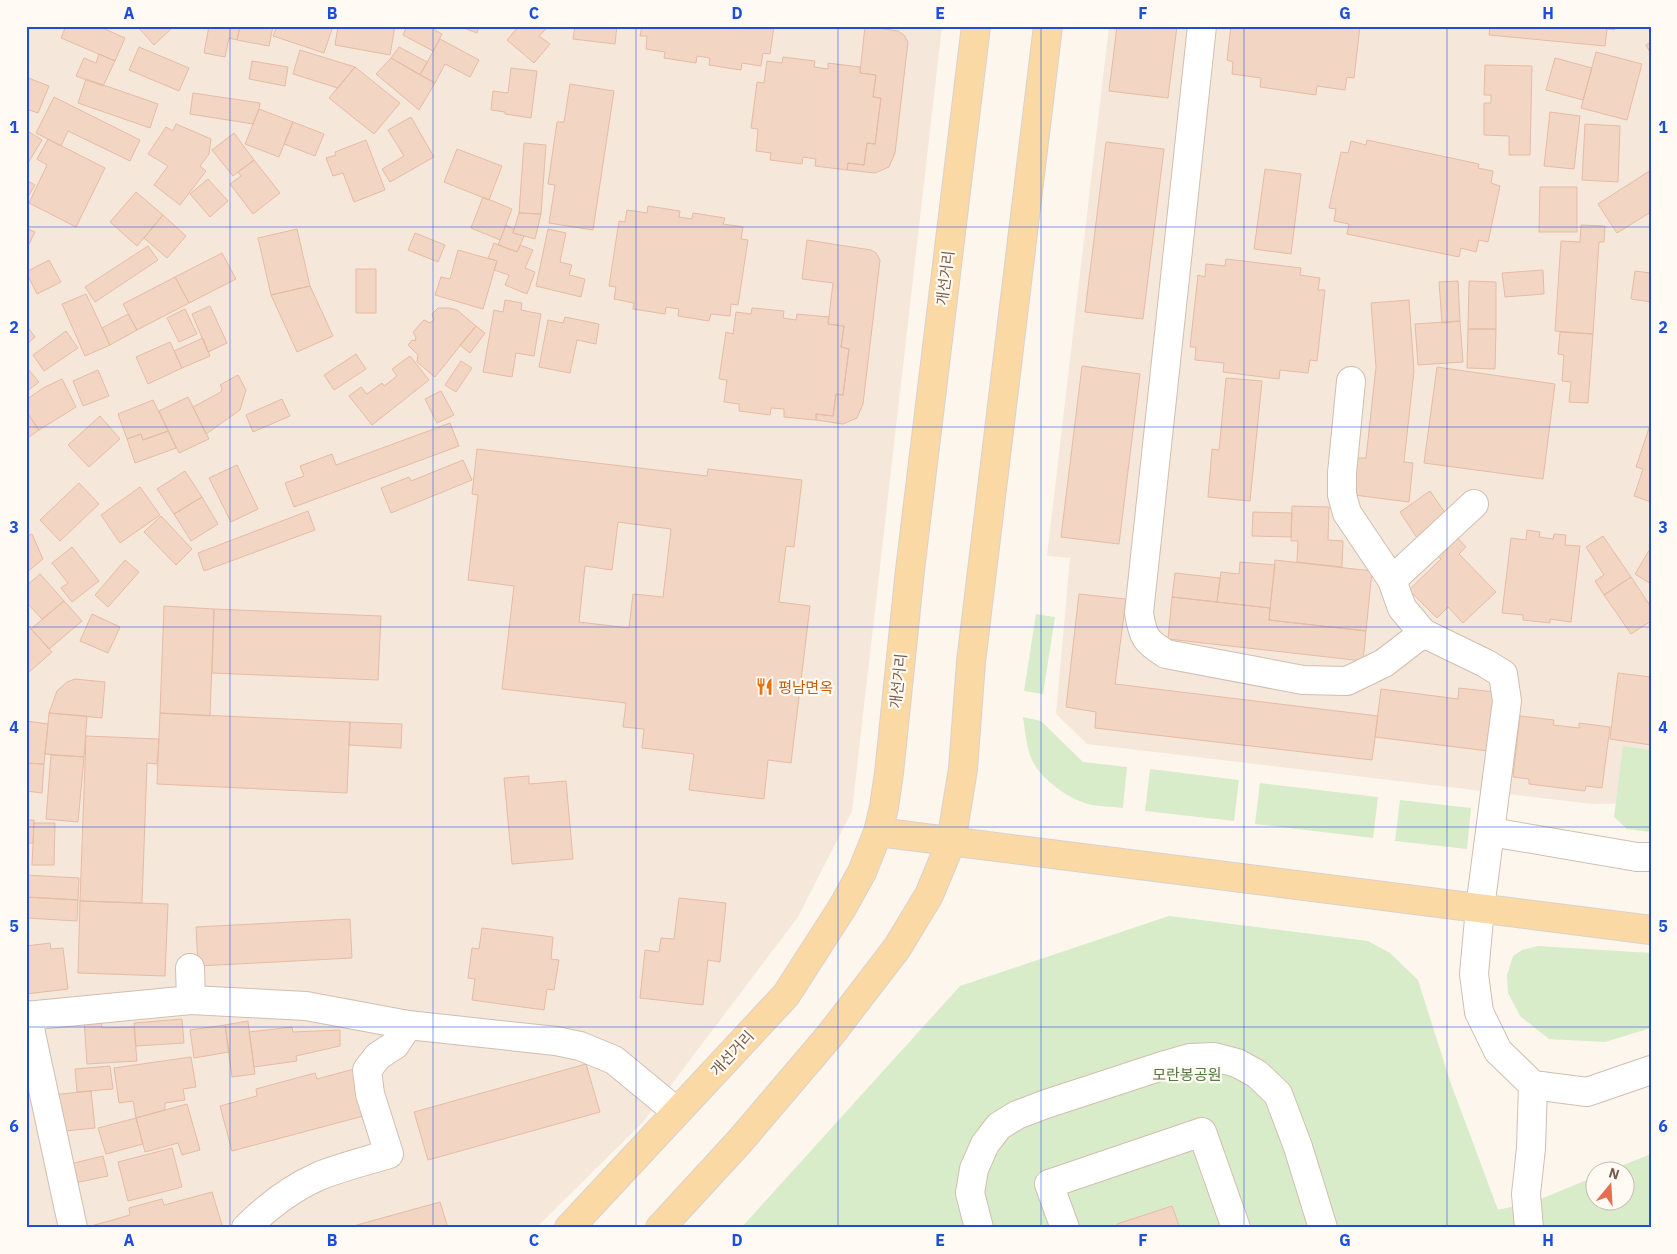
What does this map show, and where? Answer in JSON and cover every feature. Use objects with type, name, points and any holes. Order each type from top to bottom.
[{"type":"main road","name":"개선거리","points":[[569,1228],[786,994],[846,901],[862,872],[878,832],[889,773],[910,570],[976,26]]},
{"type":"main road","points":[[660,1228],[740,1141],[831,1034],[897,948],[929,895],[951,842],[963,769],[971,662],[1048,26]]},
{"type":"main road","points":[[878,832],[1651,930]]},
{"type":"street","points":[[1202,26],[1139,613],[1141,627],[1148,643],[1166,654],[1303,680],[1346,682],[1384,663],[1423,633]]},
{"type":"street","points":[[1351,381],[1342,474],[1342,495],[1347,513],[1392,580],[1402,608],[1423,633],[1485,663],[1503,674],[1507,701],[1480,908],[1474,974],[1479,1012],[1498,1050],[1533,1085],[1587,1092],[1651,1070]]},
{"type":"street","points":[[1392,580],[1474,504]]},
{"type":"street","points":[[1491,832],[1637,857],[1651,857]]},
{"type":"street","points":[[190,968],[191,1000]]},
{"type":"street","points":[[73,1228],[27,1016],[191,1000],[306,1006],[408,1025],[556,1041],[580,1046],[614,1060],[677,1112]]},
{"type":"street","points":[[246,1228],[258,1216],[294,1189],[320,1176],[389,1154],[370,1094],[367,1070],[378,1056],[395,1045],[408,1025]]},
{"type":"street","points":[[979,1228],[970,1193],[974,1169],[985,1144],[999,1126],[1046,1104],[1162,1066],[1190,1058],[1214,1057],[1237,1063],[1257,1074],[1278,1094],[1298,1147],[1323,1228]]},
{"type":"street","points":[[1529,1228],[1526,1194],[1531,1148],[1533,1085]]},
{"type":"street","points":[[1064,1228],[1050,1184],[1202,1132],[1236,1228]]},
{"type":"shaded area","points":[[26,26],[942,26],[852,811],[798,917],[643,1122],[536,1228],[26,1228]]},
{"type":"shaded area","points":[[1109,26],[1651,26],[1651,803],[1592,804],[1087,744],[1056,714],[1070,558],[1047,556]]},
{"type":"green space","points":[[1036,614],[1055,617],[1043,694],[1024,691]]},
{"type":"green space","points":[[1023,717],[1041,721],[1083,762],[1127,767],[1123,808],[1092,805],[1080,801],[1062,792],[1046,779],[1030,755]]},
{"type":"green space","points":[[1623,746],[1651,750],[1651,832],[1627,829],[1614,817]]},
{"type":"green space","points":[[1150,769],[1239,780],[1234,821],[1145,811]]},
{"type":"green space","points":[[1260,783],[1378,797],[1373,838],[1255,824]]},
{"type":"green space","points":[[1400,800],[1471,808],[1467,849],[1395,841]]},
{"type":"green space","name":"모란봉공원","points":[[1169,916],[1368,941],[1390,953],[1418,980],[1450,1081],[1498,1210],[1536,1201],[1584,1181],[1584,1212],[1634,1212],[1634,1162],[1631,1162],[1651,1154],[1651,1228],[741,1228],[960,986]]},
{"type":"green space","points":[[1538,946],[1651,953],[1651,1028],[1605,1042],[1549,1039],[1520,1016],[1508,993],[1507,975],[1513,956],[1522,950]]},
{"type":"building","points":[[66,26],[98,26],[125,38],[115,61],[61,38]]},
{"type":"building","points":[[137,26],[174,26],[154,45]]},
{"type":"building","points":[[209,26],[240,26],[237,40],[229,38],[225,57],[204,53]]},
{"type":"building","points":[[240,26],[273,26],[269,46],[237,40]]},
{"type":"building","points":[[277,26],[333,26],[324,53],[273,36]]},
{"type":"building","points":[[338,26],[395,26],[390,55],[335,45]]},
{"type":"building","points":[[407,26],[428,26],[442,34],[433,51],[403,35]]},
{"type":"building","points":[[458,26],[479,26],[477,33]]},
{"type":"building","points":[[519,26],[543,26],[546,29],[539,36],[550,44],[534,63],[507,40]]},
{"type":"building","points":[[575,26],[617,26],[615,44],[573,39]]},
{"type":"building","points":[[642,26],[774,26],[770,54],[763,53],[761,66],[742,63],[741,70],[709,65],[710,58],[697,56],[696,63],[664,58],[665,52],[646,49],[647,36],[640,36]]},
{"type":"building","points":[[865,26],[898,31],[904,35],[908,42],[895,153],[889,167],[875,173],[847,170],[848,163],[864,165],[867,143],[875,144],[881,98],[873,97],[876,75],[860,73]]},
{"type":"building","points":[[1117,26],[1177,26],[1168,98],[1109,91]]},
{"type":"building","points":[[1231,26],[1360,26],[1354,78],[1347,77],[1345,90],[1317,86],[1316,95],[1260,87],[1261,78],[1232,74],[1233,62],[1227,60]]},
{"type":"building","points":[[1490,26],[1615,26],[1615,30],[1607,29],[1605,46],[1489,35]]},
{"type":"building","points":[[440,39],[479,60],[470,77],[445,64],[435,83],[420,75]]},
{"type":"building","points":[[1651,42],[1651,54],[1646,45]]},
{"type":"building","points":[[139,47],[189,68],[179,91],[129,70]]},
{"type":"building","points":[[399,47],[427,62],[420,75],[391,58]]},
{"type":"building","points":[[300,50],[355,67],[338,88],[293,74]]},
{"type":"building","points":[[1596,52],[1642,64],[1627,120],[1581,108]]},
{"type":"building","points":[[99,54],[115,61],[103,86],[76,76],[84,58],[96,63]]},
{"type":"building","points":[[783,57],[815,61],[814,67],[828,69],[828,63],[860,67],[860,73],[876,75],[873,97],[881,98],[875,144],[867,143],[864,165],[848,163],[847,170],[815,166],[816,159],[803,157],[802,164],[770,160],[771,153],[756,151],[758,129],[751,128],[757,82],[764,83],[767,61],[782,63]]},
{"type":"building","points":[[391,58],[435,83],[419,110],[376,74]]},
{"type":"building","points":[[1555,58],[1592,68],[1583,100],[1546,90]]},
{"type":"building","points":[[252,61],[288,67],[285,86],[249,79]]},
{"type":"building","points":[[1485,65],[1532,66],[1530,155],[1509,155],[1509,136],[1484,135],[1484,103],[1491,103],[1491,95],[1484,95]]},
{"type":"building","points":[[355,67],[400,103],[374,134],[329,98]]},
{"type":"building","points":[[511,68],[537,71],[531,118],[491,110],[493,91],[508,93]]},
{"type":"building","points":[[26,77],[49,86],[38,113],[26,109]]},
{"type":"building","points":[[86,79],[158,104],[150,128],[78,103]]},
{"type":"building","points":[[570,84],[614,91],[593,230],[549,223],[555,185],[548,184],[557,122],[564,122]]},
{"type":"building","points":[[193,93],[260,103],[259,109],[253,124],[190,114]]},
{"type":"building","points":[[54,97],[140,140],[130,161],[68,131],[61,146],[36,133]]},
{"type":"building","points":[[259,109],[293,122],[279,157],[245,144]]},
{"type":"building","points":[[1550,112],[1580,116],[1574,169],[1544,166]]},
{"type":"building","points":[[411,117],[434,157],[390,182],[382,169],[404,156],[388,130]]},
{"type":"building","points":[[293,122],[324,134],[315,156],[284,144]]},
{"type":"building","points":[[176,124],[211,139],[209,154],[200,166],[206,171],[180,205],[154,185],[168,166],[148,154],[166,127],[173,131]]},
{"type":"building","points":[[1585,124],[1620,126],[1618,182],[1582,180]]},
{"type":"building","points":[[26,130],[42,140],[28,163],[26,163]]},
{"type":"building","points":[[234,133],[254,160],[233,176],[212,150]]},
{"type":"building","points":[[48,139],[105,168],[76,227],[29,203],[47,165],[37,159]]},
{"type":"building","points":[[366,140],[385,190],[354,202],[343,173],[333,176],[326,158],[336,155],[335,152]]},
{"type":"building","points":[[1367,140],[1479,164],[1478,168],[1493,171],[1491,183],[1500,186],[1488,242],[1479,240],[1476,252],[1461,248],[1459,257],[1347,234],[1349,224],[1334,221],[1336,209],[1329,208],[1341,152],[1348,153],[1351,141],[1366,145]]},
{"type":"building","points":[[1106,142],[1164,149],[1143,319],[1085,312]]},
{"type":"building","points":[[524,143],[546,145],[541,214],[519,213]]},
{"type":"building","points":[[457,149],[502,166],[489,200],[444,182]]},
{"type":"building","points":[[254,160],[280,193],[253,214],[230,184],[241,176],[238,172]]},
{"type":"building","points":[[1265,169],[1301,174],[1291,254],[1254,249]]},
{"type":"building","points":[[1651,170],[1651,212],[1617,233],[1598,204]]},
{"type":"building","points":[[208,179],[228,201],[210,217],[190,194]]},
{"type":"building","points":[[26,180],[35,185],[26,200]]},
{"type":"building","points":[[1540,187],[1577,187],[1577,232],[1539,232]]},
{"type":"building","points":[[136,192],[163,215],[137,246],[110,222]]},
{"type":"building","points":[[483,197],[512,209],[500,240],[471,228]]},
{"type":"building","points":[[648,206],[680,211],[679,217],[692,219],[693,213],[725,218],[723,224],[743,227],[741,239],[748,240],[738,305],[731,304],[730,316],[711,314],[709,321],[678,316],[679,309],[666,307],[665,314],[633,309],[634,303],[614,299],[616,287],[609,286],[619,221],[625,222],[627,210],[647,213]]},
{"type":"building","points":[[519,213],[541,214],[535,239],[513,233]]},
{"type":"building","points":[[163,215],[186,236],[167,258],[144,238]]},
{"type":"building","points":[[506,225],[514,229],[513,233],[524,236],[517,252],[498,245]]},
{"type":"building","points":[[1581,225],[1605,226],[1604,242],[1599,242],[1593,334],[1555,331],[1561,241],[1580,242]]},
{"type":"building","points":[[26,228],[35,232],[26,250]]},
{"type":"building","points":[[297,229],[310,286],[271,295],[258,238]]},
{"type":"building","points":[[548,229],[566,233],[560,262],[572,265],[569,275],[585,279],[581,297],[536,286]]},
{"type":"building","points":[[415,233],[445,245],[438,262],[408,250]]},
{"type":"building","points":[[807,240],[871,250],[876,253],[880,260],[863,404],[857,418],[843,424],[816,420],[816,414],[833,416],[836,394],[843,395],[849,349],[841,347],[844,326],[828,324],[833,283],[802,279]]},
{"type":"building","points":[[494,243],[517,252],[520,245],[533,250],[525,268],[535,272],[527,294],[505,285],[509,275],[494,270],[497,261],[488,258]]},
{"type":"building","points":[[148,246],[158,260],[95,302],[85,287]]},
{"type":"building","points":[[458,250],[497,261],[483,309],[435,295],[441,277],[450,279]]},
{"type":"building","points":[[222,253],[236,279],[189,303],[175,277]]},
{"type":"building","points":[[1226,259],[1301,268],[1300,275],[1320,278],[1318,290],[1325,290],[1317,361],[1310,360],[1308,373],[1280,370],[1279,379],[1223,372],[1224,363],[1195,360],[1196,347],[1190,347],[1198,275],[1205,277],[1206,264],[1225,266]]},
{"type":"building","points":[[49,260],[61,282],[37,294],[26,272]]},
{"type":"building","points":[[356,269],[376,269],[376,313],[356,313]]},
{"type":"building","points":[[1543,270],[1544,294],[1505,297],[1502,273]]},
{"type":"building","points":[[1635,271],[1651,273],[1651,302],[1631,299]]},
{"type":"building","points":[[175,277],[189,303],[137,330],[123,304]]},
{"type":"building","points":[[1458,281],[1460,321],[1442,323],[1439,282]]},
{"type":"building","points":[[1469,281],[1496,282],[1496,329],[1468,329]]},
{"type":"building","points":[[310,286],[333,336],[297,352],[271,295]]},
{"type":"building","points":[[86,294],[110,345],[85,356],[62,304]]},
{"type":"building","points":[[505,300],[522,303],[521,310],[541,314],[534,356],[516,353],[512,377],[483,372],[494,310],[503,312]]},
{"type":"building","points":[[1409,300],[1414,371],[1404,462],[1413,463],[1409,502],[1354,495],[1358,458],[1366,458],[1376,367],[1371,303]]},
{"type":"building","points":[[210,306],[227,343],[208,352],[192,314]]},
{"type":"building","points":[[438,308],[457,310],[476,326],[435,377],[417,362],[418,355],[408,345],[412,340],[415,341],[416,337],[413,332],[424,320],[430,323],[434,320],[432,314]]},
{"type":"building","points":[[752,308],[784,311],[783,318],[796,320],[797,314],[829,317],[828,324],[844,326],[841,347],[849,349],[843,395],[836,394],[833,416],[816,414],[816,420],[784,417],[784,409],[771,408],[770,415],[739,411],[739,404],[724,402],[727,380],[719,379],[726,332],[733,334],[736,312],[751,314]]},
{"type":"building","points":[[185,309],[197,334],[179,342],[167,318]]},
{"type":"building","points":[[128,314],[137,330],[110,345],[102,328]]},
{"type":"building","points":[[565,317],[599,324],[596,344],[577,340],[570,373],[539,367],[548,320],[563,323]]},
{"type":"building","points":[[1460,321],[1463,362],[1418,365],[1415,324]]},
{"type":"building","points":[[26,325],[35,337],[26,345]]},
{"type":"building","points":[[476,326],[485,333],[470,353],[460,345]]},
{"type":"building","points":[[1468,329],[1496,329],[1495,369],[1467,368]]},
{"type":"building","points":[[66,331],[78,348],[44,371],[33,355]]},
{"type":"building","points":[[1560,332],[1593,334],[1588,403],[1569,402],[1571,382],[1562,381],[1564,355],[1558,354]]},
{"type":"building","points":[[203,338],[210,356],[182,368],[174,351]]},
{"type":"building","points":[[170,342],[182,368],[148,384],[136,357]]},
{"type":"building","points":[[356,354],[366,369],[334,390],[324,375]]},
{"type":"building","points":[[410,356],[429,380],[372,425],[349,396],[361,387],[367,394],[382,383],[384,386],[397,376],[392,369]]},
{"type":"building","points":[[461,361],[472,368],[456,392],[445,385]]},
{"type":"building","points":[[1082,366],[1140,374],[1119,544],[1061,537]]},
{"type":"building","points":[[1437,367],[1555,384],[1543,479],[1424,463]]},
{"type":"building","points":[[28,369],[39,382],[26,392],[26,370]]},
{"type":"building","points":[[98,370],[109,396],[83,406],[73,381]]},
{"type":"building","points":[[238,375],[246,390],[240,410],[206,434],[193,407],[221,392],[222,388],[220,385]]},
{"type":"building","points":[[1226,378],[1262,381],[1250,501],[1208,497],[1212,449],[1219,450]]},
{"type":"building","points":[[62,379],[76,407],[39,430],[26,411],[26,400],[43,388]]},
{"type":"building","points":[[441,391],[454,415],[437,423],[425,399]]},
{"type":"building","points":[[188,397],[209,439],[179,453],[159,411]]},
{"type":"building","points":[[282,399],[290,416],[253,432],[246,415]]},
{"type":"building","points":[[153,400],[168,431],[143,440],[141,434],[127,439],[118,414]]},
{"type":"building","points":[[26,411],[39,430],[26,439]]},
{"type":"building","points":[[100,416],[120,439],[89,467],[68,445]]},
{"type":"building","points":[[1651,422],[1651,502],[1634,496],[1643,469],[1636,467]]},
{"type":"building","points":[[450,423],[459,446],[294,507],[285,483],[304,476],[300,466],[332,454],[336,465]]},
{"type":"building","points":[[168,431],[176,448],[135,463],[127,439],[141,434],[143,440]]},
{"type":"building","points":[[477,449],[707,476],[708,469],[802,480],[794,547],[786,546],[779,602],[810,606],[791,763],[768,760],[764,799],[689,790],[694,754],[642,748],[644,729],[623,727],[626,703],[502,689],[514,586],[468,580],[478,495],[472,494]],"holes":[[[618,522],[671,529],[663,597],[633,594],[629,628],[579,622],[585,566],[612,570]]]},
{"type":"building","points":[[463,460],[472,480],[391,513],[381,488],[409,477],[411,481]]},
{"type":"building","points":[[237,465],[258,509],[231,522],[209,478]]},
{"type":"building","points":[[185,471],[202,497],[174,514],[157,489]]},
{"type":"building","points":[[79,483],[99,504],[60,541],[40,520]]},
{"type":"building","points":[[140,487],[160,515],[120,543],[101,515]]},
{"type":"building","points":[[1430,491],[1448,517],[1417,538],[1400,512]]},
{"type":"building","points":[[202,497],[218,524],[191,541],[174,514]]},
{"type":"building","points":[[1292,506],[1329,507],[1328,540],[1343,541],[1342,567],[1297,562],[1298,541],[1291,541]]},
{"type":"building","points":[[308,511],[315,530],[204,571],[198,553]]},
{"type":"building","points":[[1253,512],[1292,513],[1291,537],[1252,536]]},
{"type":"building","points":[[161,516],[192,549],[176,565],[144,532]]},
{"type":"building","points":[[1527,530],[1540,532],[1539,537],[1553,539],[1554,534],[1566,535],[1565,545],[1580,546],[1571,622],[1550,619],[1550,623],[1523,620],[1523,615],[1502,613],[1511,538],[1526,540]]},
{"type":"building","points":[[32,534],[43,559],[26,573],[26,537]]},
{"type":"building","points":[[1456,536],[1466,547],[1459,554],[1496,592],[1463,623],[1448,607],[1437,618],[1409,590],[1441,559],[1437,555]]},
{"type":"building","points":[[1603,536],[1631,577],[1604,595],[1595,581],[1604,575],[1586,547]]},
{"type":"building","points":[[72,547],[99,581],[72,602],[61,588],[68,583],[52,563]]},
{"type":"building","points":[[1651,549],[1651,584],[1635,574]]},
{"type":"building","points":[[125,560],[139,572],[108,607],[95,595]]},
{"type":"building","points":[[1275,560],[1372,571],[1366,631],[1269,620]]},
{"type":"building","points":[[1240,562],[1275,565],[1270,608],[1217,602],[1221,572],[1239,574]]},
{"type":"building","points":[[1175,573],[1220,578],[1217,602],[1172,597]]},
{"type":"building","points":[[40,574],[64,601],[42,619],[26,602],[26,586]]},
{"type":"building","points":[[1631,577],[1651,607],[1651,621],[1631,634],[1604,595]]},
{"type":"building","points":[[1079,594],[1126,599],[1115,684],[1378,716],[1372,760],[1095,728],[1096,712],[1066,707]]},
{"type":"building","points":[[1172,597],[1270,608],[1269,620],[1366,631],[1363,661],[1168,639]]},
{"type":"building","points":[[64,601],[82,621],[49,649],[31,629]]},
{"type":"building","points":[[164,606],[214,609],[210,716],[160,713]]},
{"type":"building","points":[[214,609],[381,616],[378,680],[212,673]]},
{"type":"building","points":[[92,614],[120,627],[108,653],[80,641]]},
{"type":"building","points":[[26,623],[52,652],[28,673],[26,671]]},
{"type":"building","points":[[1618,673],[1651,677],[1651,745],[1610,739]]},
{"type":"building","points":[[75,679],[105,682],[102,718],[49,713],[57,691],[67,682]]},
{"type":"building","points":[[1459,688],[1495,692],[1488,751],[1375,737],[1381,689],[1458,699]]},
{"type":"building","points":[[49,713],[87,716],[84,757],[45,754]]},
{"type":"building","points":[[160,713],[350,722],[347,793],[157,784]]},
{"type":"building","points":[[1520,716],[1554,720],[1553,725],[1579,728],[1579,723],[1610,727],[1602,788],[1586,786],[1585,791],[1529,784],[1529,779],[1513,777]]},
{"type":"building","points":[[26,721],[48,724],[44,764],[26,763]]},
{"type":"building","points":[[350,722],[402,724],[401,748],[349,745]]},
{"type":"building","points":[[86,736],[159,739],[157,764],[147,763],[142,903],[80,901]]},
{"type":"building","points":[[51,755],[84,757],[78,822],[46,819]]},
{"type":"building","points":[[26,763],[44,764],[42,793],[26,791]]},
{"type":"building","points":[[529,776],[529,784],[566,781],[573,859],[512,864],[504,778]]},
{"type":"building","points":[[26,820],[34,820],[33,843],[26,843]]},
{"type":"building","points":[[34,823],[55,823],[54,865],[32,865]]},
{"type":"building","points":[[26,875],[79,878],[78,900],[26,897]]},
{"type":"building","points":[[26,897],[78,900],[77,921],[26,918]]},
{"type":"building","points":[[679,898],[726,903],[720,962],[708,960],[703,1005],[640,998],[645,950],[659,952],[661,938],[674,939]]},
{"type":"building","points":[[80,901],[168,904],[165,976],[78,973]]},
{"type":"building","points":[[350,919],[352,958],[198,966],[196,927]]},
{"type":"building","points":[[482,928],[553,937],[551,959],[559,960],[554,990],[547,989],[544,1010],[472,1000],[475,979],[468,978],[472,948],[479,949]]},
{"type":"building","points":[[50,943],[51,949],[63,948],[68,989],[26,994],[26,946]]},
{"type":"building","points":[[182,1019],[184,1043],[136,1046],[134,1023]]},
{"type":"building","points":[[84,1020],[101,1020],[102,1028],[134,1027],[137,1061],[87,1064]]},
{"type":"building","points":[[248,1021],[255,1074],[232,1077],[225,1025]]},
{"type":"building","points":[[225,1025],[229,1052],[194,1058],[190,1030]]},
{"type":"building","points":[[292,1027],[293,1032],[340,1030],[340,1046],[296,1056],[297,1061],[254,1067],[249,1032]]},
{"type":"building","points":[[191,1057],[196,1087],[183,1089],[185,1100],[165,1103],[165,1110],[136,1118],[133,1101],[119,1103],[114,1068]]},
{"type":"building","points":[[586,1064],[600,1112],[428,1160],[414,1112]]},
{"type":"building","points":[[110,1066],[113,1089],[77,1092],[75,1069]]},
{"type":"building","points":[[354,1069],[367,1115],[232,1151],[220,1106],[257,1096],[256,1089],[315,1073],[317,1079]]},
{"type":"building","points":[[91,1091],[95,1128],[55,1132],[51,1095]]},
{"type":"building","points":[[187,1104],[200,1150],[182,1155],[178,1143],[145,1152],[136,1118]]},
{"type":"building","points":[[136,1118],[143,1144],[106,1154],[98,1128]]},
{"type":"building","points":[[172,1148],[182,1187],[128,1201],[118,1162]]},
{"type":"building","points":[[103,1156],[108,1176],[70,1184],[66,1165]]},
{"type":"building","points":[[212,1192],[223,1228],[84,1228],[130,1215],[129,1208],[162,1199],[164,1205]]},
{"type":"building","points":[[440,1202],[448,1228],[346,1228]]},
{"type":"building","points":[[1172,1206],[1180,1228],[1119,1228],[1117,1224]]},
{"type":"place","name":"평남면옥","points":[[764,687]]}]
